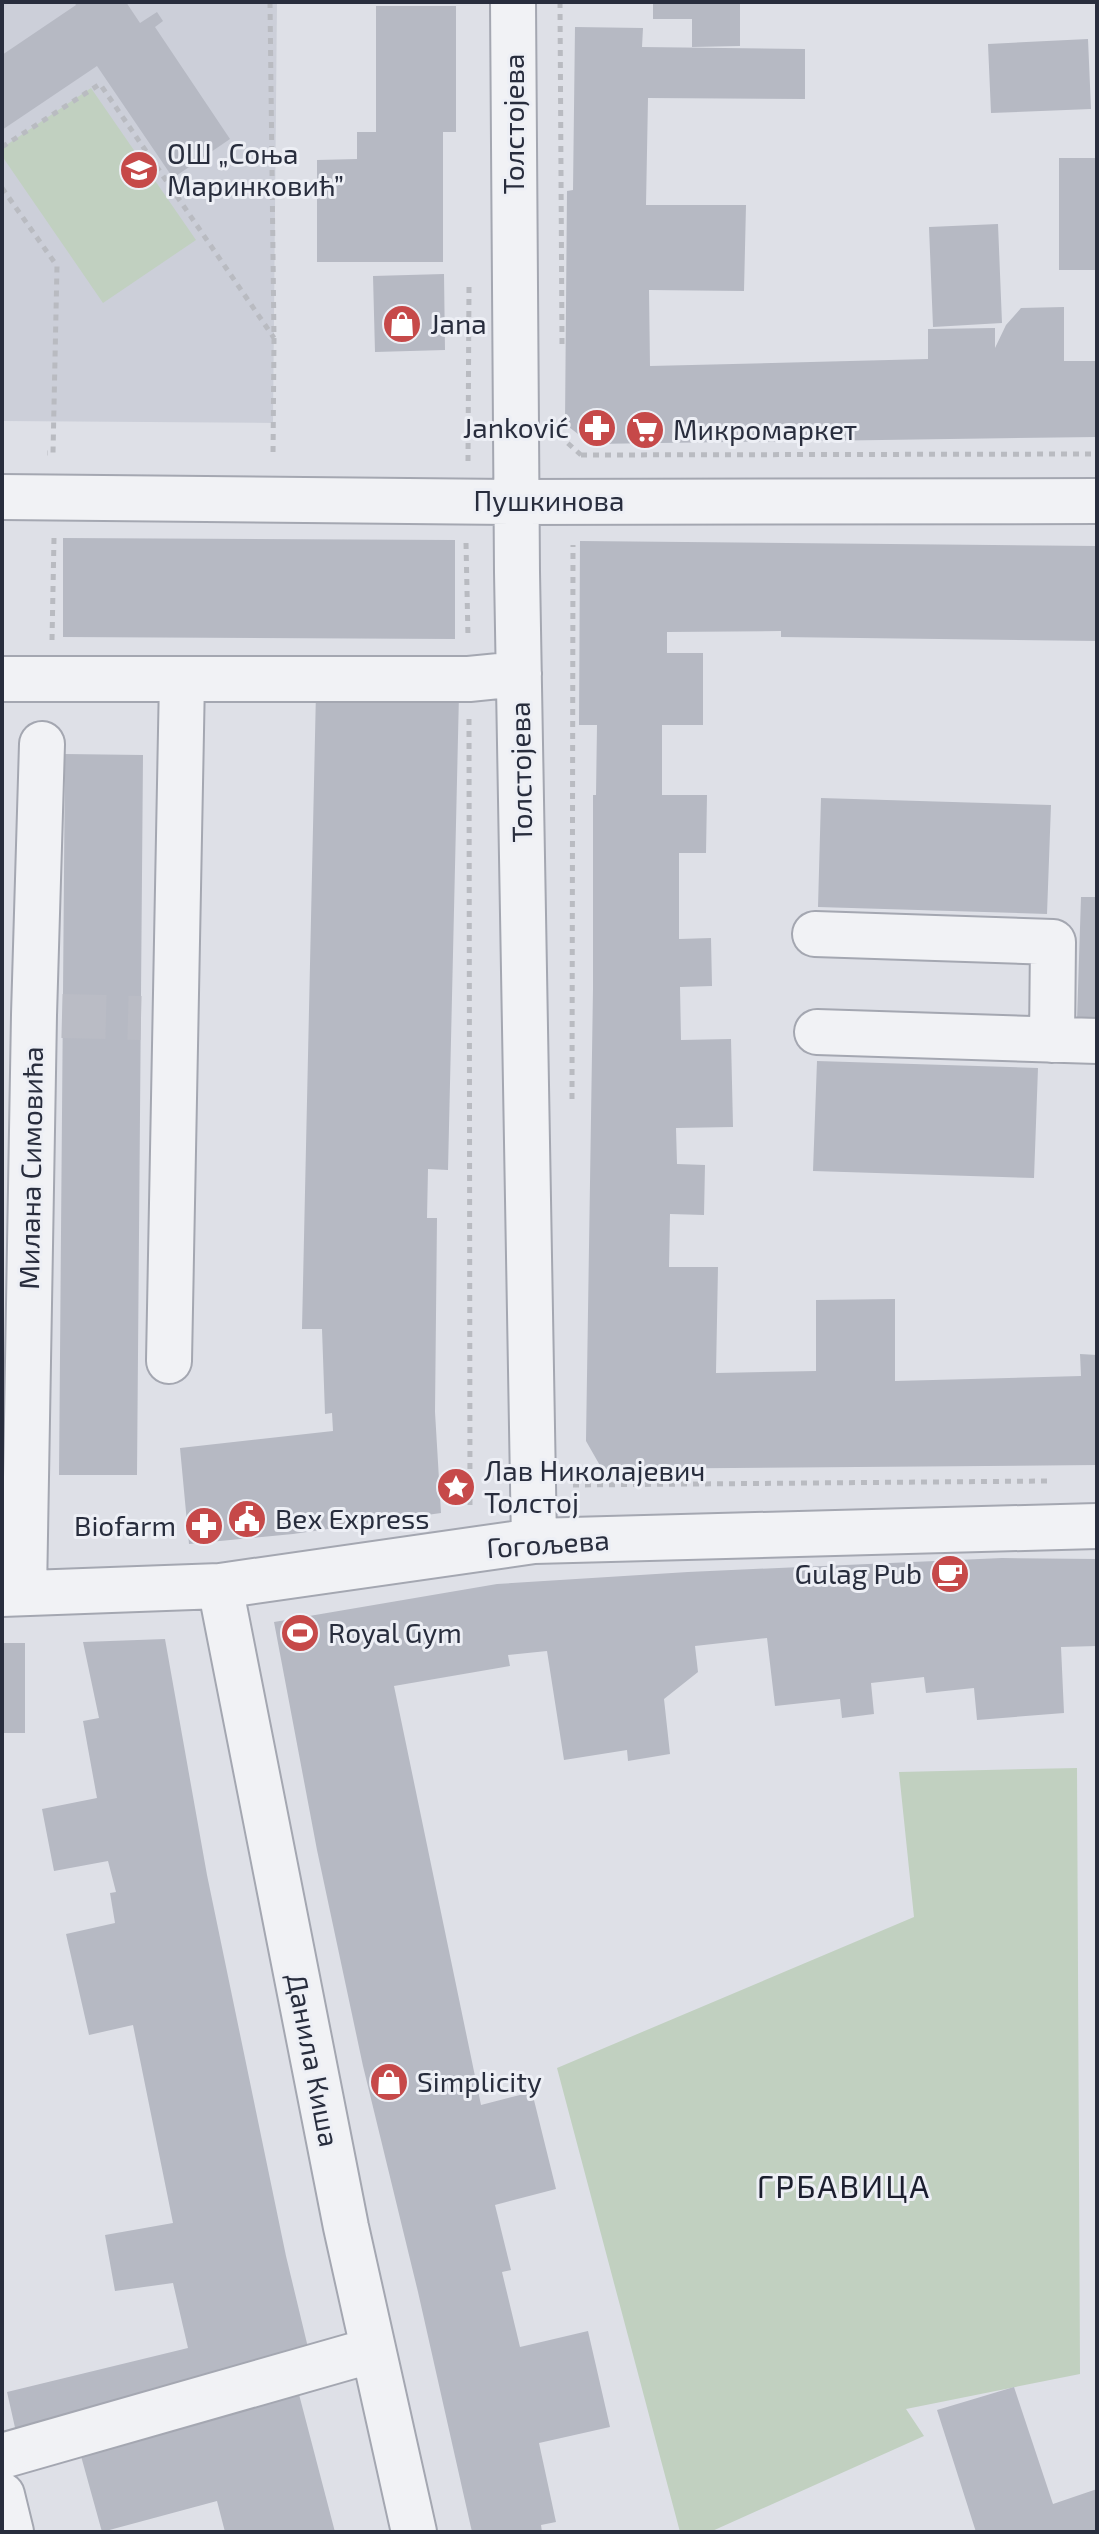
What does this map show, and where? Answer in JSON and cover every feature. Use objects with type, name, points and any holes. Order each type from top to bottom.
[{"type":"street","name":"Толстојева","points":[[513,2],[516,502],[534,1541]]},
{"type":"street","name":"Пушкинова","points":[[2,497],[516,502],[1097,501]]},
{"type":"street","points":[[2,679],[469,679],[519,674]]},
{"type":"street","points":[[169,1361],[158,1018],[182,679]]},
{"type":"street","name":"Милана Симовића","points":[[13,1593],[48,1015],[42,744]]},
{"type":"street","points":[[815,934],[1053,942],[1052,1040]]},
{"type":"street","points":[[817,1032],[1097,1041]]},
{"type":"street","name":"Гогољева","points":[[13,1593],[220,1586],[534,1541],[1097,1526]]},
{"type":"street","name":"Данила Киша","points":[[220,1586],[346,2227],[414,2532]]},
{"type":"street","points":[[2,2456],[373,2350]]},
{"type":"street","points":[[2,2495],[11,2532]]},
{"type":"path","points":[[270,2],[273,460]]},
{"type":"path","points":[[560,2],[562,360]]},
{"type":"path","points":[[2,147],[100,84],[274,339]]},
{"type":"path","points":[[2,188],[57,266],[53,453],[40,452]]},
{"type":"path","points":[[469,272],[470,1518]]},
{"type":"path","points":[[516,434],[562,438],[581,455],[1097,454]]},
{"type":"path","points":[[572,1108],[572,573],[581,455]]},
{"type":"path","points":[[573,1485],[1049,1481]]},
{"type":"shaded area","name":"ОШ „Соња Маринковић”","points":[[2,2],[277,2],[273,423],[2,421]]},
{"type":"green space","points":[[91,88],[196,240],[103,303],[2,156],[2,148]]},
{"type":"green space","points":[[1077,1768],[1080,2374],[906,2409],[924,2436],[710,2532],[680,2532],[557,2068],[914,1917],[899,1772]]},
{"type":"building","name":"ОШ „Соња Маринковић”","points":[[74,2],[126,2],[140,23],[157,12],[163,21],[155,27],[230,139],[173,178],[97,66],[2,130],[2,55],[76,5]]},
{"type":"building","points":[[653,2],[740,2],[740,46],[692,47],[692,19],[653,19]]},
{"type":"building","points":[[376,6],[456,6],[456,132],[443,132],[443,262],[317,262],[317,160],[357,159],[357,132],[376,132]]},
{"type":"building","points":[[575,27],[643,28],[642,47],[805,49],[805,99],[648,98],[646,205],[746,205],[744,291],[649,290],[650,366],[928,359],[928,329],[995,328],[995,348],[1006,325],[1021,308],[1064,307],[1064,361],[1097,361],[1097,437],[591,444],[565,424],[567,191],[573,190]]},
{"type":"building","points":[[1088,39],[1091,109],[991,113],[988,44]]},
{"type":"building","points":[[1059,158],[1097,158],[1097,270],[1059,270]]},
{"type":"building","points":[[998,224],[1002,323],[933,327],[929,227]]},
{"type":"building","points":[[444,274],[445,350],[375,352],[373,276]]},
{"type":"building","points":[[63,538],[455,540],[455,639],[63,637]]},
{"type":"building","points":[[580,541],[1097,546],[1097,641],[781,637],[781,631],[667,632],[667,653],[703,653],[703,725],[662,725],[662,795],[707,795],[706,853],[679,853],[679,939],[711,938],[712,986],[680,987],[681,1040],[731,1039],[733,1127],[676,1128],[677,1164],[705,1165],[704,1215],[670,1214],[669,1267],[718,1267],[716,1373],[816,1371],[816,1300],[895,1299],[895,1381],[1081,1376],[1080,1354],[1097,1355],[1097,1465],[602,1469],[586,1441],[593,795],[596,795],[597,725],[579,725]]},
{"type":"building","points":[[316,691],[459,694],[448,1170],[428,1169],[427,1218],[437,1218],[435,1412],[441,1513],[293,1534],[189,1544],[180,1448],[333,1431],[332,1413],[325,1414],[322,1329],[302,1329]]},
{"type":"building","points":[[65,754],[143,755],[137,1475],[59,1475]]},
{"type":"building","points":[[821,798],[1051,805],[1047,914],[818,907]]},
{"type":"building","points":[[1081,897],[1097,897],[1097,1021],[1077,1020]]},
{"type":"building","points":[[817,1061],[1038,1068],[1034,1178],[813,1171]]},
{"type":"building","points":[[1002,1558],[1097,1559],[1097,1646],[1061,1647],[1064,1713],[977,1720],[974,1688],[926,1693],[924,1677],[871,1683],[874,1714],[842,1718],[840,1699],[775,1706],[767,1638],[695,1646],[698,1672],[664,1699],[670,1754],[628,1761],[627,1750],[564,1760],[547,1651],[508,1655],[510,1666],[394,1686],[481,2105],[532,2092],[556,2189],[495,2205],[511,2270],[502,2272],[520,2347],[588,2331],[610,2427],[539,2443],[556,2522],[541,2525],[542,2532],[472,2532],[363,2066],[317,1850],[274,1622],[497,1584]]},
{"type":"building","points":[[165,1639],[207,1875],[286,2256],[311,2360],[16,2432],[7,2392],[188,2348],[173,2283],[115,2291],[105,2235],[173,2223],[133,2025],[89,2035],[66,1934],[115,1923],[110,1893],[116,1892],[108,1861],[54,1871],[42,1809],[97,1798],[83,1721],[99,1718],[83,1642]]},
{"type":"building","points":[[2,1643],[25,1643],[25,1733],[2,1733]]},
{"type":"building","points":[[295,2379],[335,2532],[225,2532],[217,2501],[102,2532],[81,2456],[167,2433],[163,2420]]},
{"type":"building","points":[[1014,2387],[1053,2504],[1097,2489],[1097,2532],[976,2532],[937,2410]]},
{"type":"tunnel","points":[[62,1016],[141,1018]]},
{"type":"place","name":"ОШ „Соња Маринковић”","points":[[139,170]]},
{"type":"place","name":"Jana","points":[[402,324]]},
{"type":"place","name":"Janković","points":[[597,428]]},
{"type":"place","name":"Микромаркет","points":[[645,430]]},
{"type":"place","name":"Лав Николајевич Толстој","points":[[456,1487]]},
{"type":"place","name":"Bex Express","points":[[247,1519]]},
{"type":"place","name":"Biofarm","points":[[204,1526]]},
{"type":"place","name":"Gulag Pub","points":[[950,1574]]},
{"type":"place","name":"Royal Gym","points":[[300,1633]]},
{"type":"place","name":"Simplicity","points":[[389,2082]]},
{"type":"district","name":"ГРБАВИЦА","points":[[844,2187]]}]
